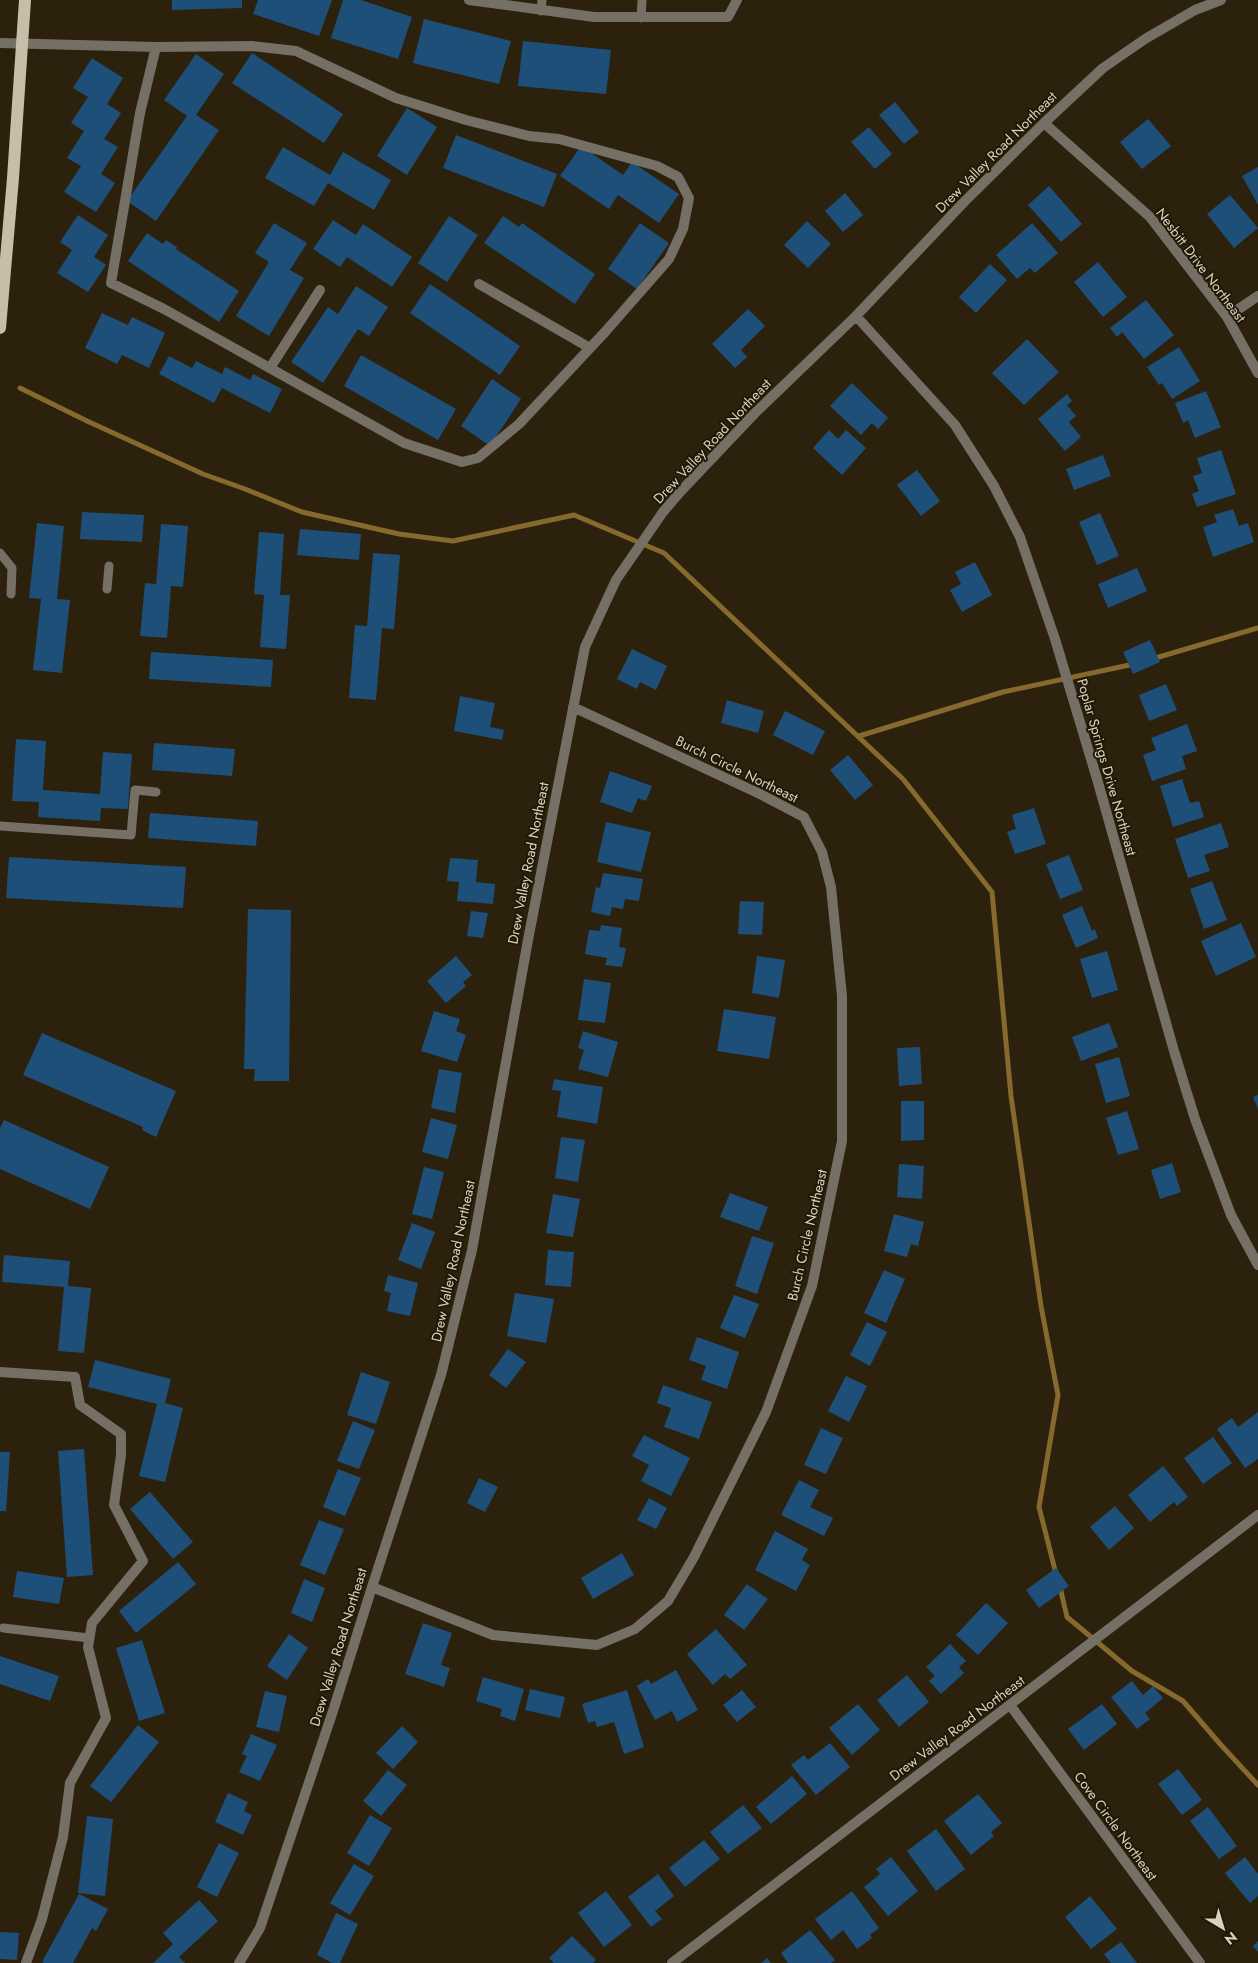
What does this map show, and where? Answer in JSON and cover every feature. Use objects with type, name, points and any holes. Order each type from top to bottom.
[{"type":"main road","points":[[0,328],[14,178],[25,0]]},
{"type":"street","points":[[469,0],[594,17],[641,18],[728,17],[737,0]]},
{"type":"street","name":"Drew Valley Road Northeast","points":[[239,1963],[260,1928],[333,1711],[441,1375],[472,1250],[528,940],[585,647],[616,580],[664,512],[756,412],[856,316],[965,201],[1044,123],[1104,68],[1145,38],[1195,10],[1222,0]]},
{"type":"street","points":[[0,43],[156,47],[252,46],[296,51],[396,98],[466,120],[529,136],[559,139],[657,166],[678,177],[689,198],[683,229],[669,259],[590,348],[519,424],[478,458],[462,462],[404,443],[164,309],[111,283],[140,113],[156,47]]},
{"type":"street","name":"Nesbitt Drive Northeast","points":[[1044,123],[1150,217],[1227,317],[1258,373]]},
{"type":"street","points":[[479,284],[590,348]]},
{"type":"street","points":[[270,368],[320,290]]},
{"type":"street","points":[[1227,317],[1258,296]]},
{"type":"street","name":"Poplar Springs Drive Northeast","points":[[856,316],[955,425],[994,486],[1020,537],[1055,639],[1195,1119],[1231,1215],[1258,1266]]},
{"type":"street","name":"Burch Circle Northeast","points":[[372,1587],[493,1635],[597,1645],[635,1630],[668,1601],[694,1557],[766,1412],[812,1286],[842,1141],[842,996],[831,887],[822,852],[804,817],[760,794],[573,707]]},
{"type":"street","points":[[0,1372],[75,1377],[80,1405],[121,1434],[121,1456],[114,1506],[143,1561],[92,1623],[88,1647],[106,1718],[70,1783],[63,1837],[42,1919],[26,1963]]},
{"type":"street","name":"Drew Valley Road Northeast","points":[[672,1963],[1258,1515]]},
{"type":"street","name":"Cove Circle Northeast","points":[[1010,1705],[1200,1963]]},
{"type":"lane","points":[[541,11],[542,0]]},
{"type":"lane","points":[[641,18],[642,0]]},
{"type":"lane","points":[[0,553],[12,568],[11,594]]},
{"type":"lane","points":[[107,589],[109,566]]},
{"type":"lane","points":[[0,826],[131,836],[135,790],[156,792]]},
{"type":"lane","points":[[3,1628],[90,1638]]},
{"type":"building","points":[[172,0],[242,0],[242,8],[172,10]]},
{"type":"building","points":[[258,0],[332,0],[319,36],[253,14]]},
{"type":"building","points":[[343,0],[361,0],[412,17],[398,59],[331,38]]},
{"type":"building","points":[[424,19],[511,41],[499,84],[413,63]]},
{"type":"building","points":[[523,41],[611,50],[606,94],[518,86]]},
{"type":"building","points":[[252,53],[343,114],[324,143],[232,83]]},
{"type":"building","points":[[196,54],[224,74],[196,115],[219,130],[156,221],[127,201],[187,116],[164,100]]},
{"type":"building","points":[[92,58],[123,78],[107,104],[121,113],[104,139],[118,147],[101,174],[115,183],[96,212],[64,192],[81,166],[67,158],[84,131],[71,123],[88,97],[73,88]]},
{"type":"building","points":[[895,102],[919,132],[904,144],[879,115]]},
{"type":"building","points":[[407,108],[437,127],[407,175],[377,156]]},
{"type":"building","points":[[1148,119],[1171,146],[1142,169],[1120,142]]},
{"type":"building","points":[[869,127],[892,154],[875,169],[851,142]]},
{"type":"building","points":[[456,135],[557,174],[544,207],[443,168]]},
{"type":"building","points":[[581,146],[623,175],[632,162],[679,194],[659,223],[618,195],[609,209],[560,176]]},
{"type":"building","points":[[283,147],[330,175],[343,152],[391,180],[374,210],[328,183],[314,206],[265,178]]},
{"type":"building","points":[[1258,167],[1258,205],[1242,176]]},
{"type":"building","points":[[1049,186],[1082,224],[1061,242],[1028,205]]},
{"type":"building","points":[[845,193],[863,215],[843,232],[825,211]]},
{"type":"building","points":[[1230,195],[1258,228],[1234,248],[1207,214]]},
{"type":"building","points":[[78,215],[108,235],[94,257],[106,265],[88,292],[57,273],[72,250],[60,242]]},
{"type":"building","points":[[449,216],[478,235],[447,282],[418,263]]},
{"type":"building","points":[[503,216],[519,227],[522,223],[595,274],[575,304],[484,243]]},
{"type":"building","points":[[333,220],[356,235],[363,224],[412,257],[392,287],[347,257],[340,267],[313,249]]},
{"type":"building","points":[[807,221],[831,244],[808,268],[784,245]]},
{"type":"building","points":[[274,223],[307,243],[290,270],[304,278],[269,336],[236,316],[269,262],[255,253]]},
{"type":"building","points":[[640,223],[669,243],[637,289],[608,269]]},
{"type":"building","points":[[1032,223],[1058,253],[1035,273],[1030,268],[1017,279],[996,255]]},
{"type":"building","points":[[147,233],[163,244],[166,240],[177,247],[176,249],[239,291],[219,322],[128,261]]},
{"type":"building","points":[[1098,262],[1127,297],[1103,317],[1074,282]]},
{"type":"building","points":[[990,264],[1007,280],[976,313],[959,297]]},
{"type":"building","points":[[430,284],[520,346],[500,375],[410,313]]},
{"type":"building","points":[[356,286],[388,307],[369,336],[358,329],[323,383],[291,362],[328,307],[338,314]]},
{"type":"building","points":[[1146,300],[1174,335],[1144,359],[1122,332],[1117,337],[1110,328]]},
{"type":"building","points":[[748,309],[765,326],[741,350],[747,357],[735,368],[712,344]]},
{"type":"building","points":[[102,313],[128,325],[132,317],[165,333],[149,368],[122,355],[117,364],[85,348]]},
{"type":"building","points":[[1027,339],[1059,372],[1024,405],[992,373]]},
{"type":"building","points":[[1179,347],[1200,381],[1172,399],[1162,383],[1159,385],[1147,367]]},
{"type":"building","points":[[361,355],[456,409],[438,440],[344,386]]},
{"type":"building","points":[[169,356],[192,368],[196,361],[222,374],[225,367],[250,380],[253,374],[282,389],[270,413],[222,388],[214,403],[159,374]]},
{"type":"building","points":[[492,379],[521,399],[490,446],[461,426]]},
{"type":"building","points":[[852,383],[888,418],[878,429],[872,423],[861,435],[830,406]]},
{"type":"building","points":[[1206,391],[1221,427],[1195,438],[1188,420],[1183,423],[1175,403]]},
{"type":"building","points":[[1067,394],[1072,401],[1067,405],[1076,416],[1069,422],[1081,437],[1065,451],[1038,419]]},
{"type":"building","points":[[829,430],[838,439],[846,430],[866,448],[842,475],[813,448]]},
{"type":"building","points":[[1221,450],[1236,494],[1197,507],[1192,494],[1199,491],[1193,476],[1202,473],[1197,458]]},
{"type":"building","points":[[1103,455],[1111,476],[1074,490],[1066,469]]},
{"type":"building","points":[[917,470],[940,501],[921,516],[897,485]]},
{"type":"building","points":[[1233,509],[1239,526],[1248,523],[1254,542],[1213,557],[1203,527],[1217,522],[1214,515]]},
{"type":"building","points":[[82,512],[144,515],[142,542],[80,539]]},
{"type":"building","points":[[1100,513],[1119,556],[1097,565],[1079,522]]},
{"type":"building","points":[[37,523],[64,526],[57,599],[70,600],[62,673],[33,670],[41,599],[29,598]]},
{"type":"building","points":[[161,524],[188,526],[183,587],[171,586],[167,638],[140,636],[145,583],[156,584]]},
{"type":"building","points":[[300,529],[361,534],[359,560],[297,555]]},
{"type":"building","points":[[259,532],[284,534],[280,595],[290,595],[286,649],[260,647],[264,595],[254,594]]},
{"type":"building","points":[[373,553],[400,555],[394,629],[382,628],[376,700],[349,698],[355,625],[367,626]]},
{"type":"building","points":[[975,562],[992,595],[962,612],[950,590],[961,584],[955,572]]},
{"type":"building","points":[[1137,568],[1147,591],[1108,608],[1098,584]]},
{"type":"building","points":[[1150,640],[1160,662],[1133,674],[1123,652]]},
{"type":"building","points":[[632,649],[667,666],[656,690],[640,682],[637,689],[617,679]]},
{"type":"building","points":[[151,652],[273,660],[271,687],[149,679]]},
{"type":"building","points":[[1166,684],[1177,710],[1149,721],[1139,695]]},
{"type":"building","points":[[460,696],[495,703],[490,727],[504,730],[502,740],[454,731]]},
{"type":"building","points":[[727,700],[764,711],[758,733],[721,723]]},
{"type":"building","points":[[785,711],[825,731],[813,755],[773,735]]},
{"type":"building","points":[[1187,724],[1197,751],[1182,756],[1186,769],[1152,781],[1143,755],[1156,750],[1151,738]]},
{"type":"building","points":[[16,739],[46,741],[43,790],[100,794],[103,752],[132,754],[128,809],[101,808],[100,821],[38,817],[39,802],[12,801]]},
{"type":"building","points":[[154,743],[235,749],[232,776],[152,770]]},
{"type":"building","points":[[848,755],[873,785],[855,800],[830,770]]},
{"type":"building","points":[[610,771],[652,786],[646,801],[638,798],[632,813],[600,802]]},
{"type":"building","points":[[1182,779],[1190,803],[1199,801],[1204,817],[1173,827],[1160,786]]},
{"type":"building","points":[[1034,808],[1046,844],[1015,854],[1007,832],[1016,829],[1012,815]]},
{"type":"building","points":[[150,813],[258,821],[256,846],[148,838]]},
{"type":"building","points":[[606,822],[651,832],[641,872],[597,862]]},
{"type":"building","points":[[1221,823],[1229,847],[1204,855],[1210,871],[1188,878],[1175,839]]},
{"type":"building","points":[[1069,855],[1083,890],[1060,899],[1046,864]]},
{"type":"building","points":[[9,857],[186,867],[183,908],[6,898]]},
{"type":"building","points":[[450,858],[478,860],[476,882],[495,884],[493,904],[457,901],[459,882],[447,881]]},
{"type":"building","points":[[603,873],[643,879],[639,901],[625,899],[623,909],[612,907],[610,916],[591,912],[596,887],[600,888]]},
{"type":"building","points":[[1212,881],[1227,920],[1204,929],[1190,889]]},
{"type":"building","points":[[740,901],[764,902],[762,935],[738,934]]},
{"type":"building","points":[[1082,906],[1092,931],[1095,929],[1098,938],[1076,948],[1062,915]]},
{"type":"building","points":[[248,909],[291,910],[289,1081],[254,1081],[255,1069],[244,1069]]},
{"type":"building","points":[[471,911],[488,913],[483,938],[467,936]]},
{"type":"building","points":[[1241,923],[1256,957],[1216,976],[1201,941]]},
{"type":"building","points":[[601,925],[622,928],[619,947],[626,948],[622,967],[605,965],[607,958],[585,954],[589,930],[600,931]]},
{"type":"building","points":[[1107,951],[1118,990],[1092,998],[1080,959]]},
{"type":"building","points":[[456,956],[472,975],[463,982],[466,986],[446,1003],[427,981]]},
{"type":"building","points":[[757,956],[785,960],[779,998],[752,993]]},
{"type":"building","points":[[584,979],[611,983],[605,1023],[578,1020]]},
{"type":"building","points":[[724,1009],[776,1017],[769,1059],[717,1051]]},
{"type":"building","points":[[434,1011],[460,1019],[456,1031],[466,1035],[457,1062],[421,1051]]},
{"type":"building","points":[[1109,1023],[1118,1047],[1081,1061],[1072,1037]]},
{"type":"building","points":[[583,1031],[618,1042],[608,1077],[578,1069],[584,1050],[578,1048]]},
{"type":"building","points":[[42,1033],[176,1091],[156,1137],[142,1130],[143,1127],[23,1075]]},
{"type":"building","points":[[920,1047],[922,1084],[899,1086],[897,1048]]},
{"type":"building","points":[[1119,1057],[1130,1096],[1106,1103],[1095,1064]]},
{"type":"building","points":[[439,1069],[462,1073],[455,1113],[431,1108]]},
{"type":"building","points":[[554,1079],[603,1087],[597,1124],[557,1117],[561,1091],[552,1090]]},
{"type":"building","points":[[1258,1095],[1258,1109],[1253,1097]]},
{"type":"building","points":[[901,1101],[924,1101],[924,1140],[901,1141]]},
{"type":"building","points":[[1127,1111],[1139,1149],[1118,1155],[1106,1118]]},
{"type":"building","points":[[431,1118],[457,1125],[448,1159],[422,1152]]},
{"type":"building","points":[[4,1120],[109,1167],[90,1209],[0,1169],[0,1128]]},
{"type":"building","points":[[561,1137],[585,1140],[578,1182],[555,1178]]},
{"type":"building","points":[[1172,1163],[1181,1192],[1160,1199],[1151,1170]]},
{"type":"building","points":[[899,1164],[924,1166],[922,1199],[897,1197]]},
{"type":"building","points":[[424,1167],[444,1172],[432,1219],[412,1214]]},
{"type":"building","points":[[730,1193],[768,1207],[759,1231],[720,1217]]},
{"type":"building","points":[[553,1194],[580,1199],[573,1237],[546,1233]]},
{"type":"building","points":[[894,1214],[924,1222],[918,1246],[911,1244],[907,1257],[884,1251]]},
{"type":"building","points":[[412,1223],[435,1232],[421,1269],[398,1260]]},
{"type":"building","points":[[752,1236],[774,1243],[757,1294],[735,1286]]},
{"type":"building","points":[[548,1250],[574,1252],[571,1287],[545,1285]]},
{"type":"building","points":[[4,1255],[70,1261],[68,1286],[91,1288],[84,1353],[58,1351],[64,1287],[2,1282]]},
{"type":"building","points":[[884,1270],[905,1279],[886,1323],[864,1313]]},
{"type":"building","points":[[388,1275],[418,1283],[410,1316],[387,1311],[391,1293],[384,1291]]},
{"type":"building","points":[[515,1293],[554,1299],[546,1343],[507,1336]]},
{"type":"building","points":[[734,1295],[759,1304],[745,1338],[720,1328]]},
{"type":"building","points":[[867,1322],[887,1332],[870,1366],[850,1355]]},
{"type":"building","points":[[697,1337],[739,1352],[727,1389],[701,1380],[706,1366],[689,1360]]},
{"type":"building","points":[[508,1349],[526,1362],[506,1388],[489,1375]]},
{"type":"building","points":[[95,1360],[171,1379],[165,1403],[183,1408],[165,1482],[139,1476],[157,1404],[88,1387]]},
{"type":"building","points":[[361,1372],[390,1382],[376,1424],[347,1415]]},
{"type":"building","points":[[846,1376],[867,1386],[849,1422],[828,1411]]},
{"type":"building","points":[[663,1385],[712,1402],[699,1439],[664,1427],[671,1408],[657,1403]]},
{"type":"building","points":[[1258,1412],[1258,1459],[1245,1468],[1217,1429],[1232,1418],[1238,1427]]},
{"type":"building","points":[[353,1421],[375,1430],[359,1469],[337,1461]]},
{"type":"building","points":[[821,1428],[843,1438],[826,1474],[804,1465]]},
{"type":"building","points":[[644,1435],[690,1458],[671,1496],[641,1481],[649,1465],[632,1456]]},
{"type":"building","points":[[1213,1437],[1232,1463],[1203,1484],[1184,1458]]},
{"type":"building","points":[[84,1449],[93,1575],[67,1577],[58,1451]]},
{"type":"building","points":[[0,1452],[10,1452],[6,1511],[0,1511]]},
{"type":"building","points":[[1163,1466],[1188,1497],[1177,1506],[1174,1502],[1150,1522],[1128,1495]]},
{"type":"building","points":[[338,1469],[361,1478],[345,1516],[323,1507]]},
{"type":"building","points":[[479,1478],[498,1487],[485,1512],[467,1503]]},
{"type":"building","points":[[799,1480],[819,1490],[810,1507],[833,1518],[824,1536],[781,1515]]},
{"type":"building","points":[[150,1492],[193,1542],[173,1559],[130,1509]]},
{"type":"building","points":[[649,1498],[667,1508],[656,1529],[637,1520]]},
{"type":"building","points":[[1115,1506],[1134,1528],[1109,1550],[1090,1527]]},
{"type":"building","points":[[319,1520],[344,1529],[325,1575],[300,1565]]},
{"type":"building","points":[[775,1531],[808,1549],[802,1560],[810,1565],[796,1591],[755,1570]]},
{"type":"building","points":[[622,1553],[634,1575],[593,1599],[581,1578]]},
{"type":"building","points":[[178,1562],[196,1584],[136,1633],[119,1611]]},
{"type":"building","points":[[1056,1568],[1069,1586],[1039,1608],[1026,1590]]},
{"type":"building","points":[[17,1571],[64,1578],[59,1604],[13,1597]]},
{"type":"building","points":[[304,1579],[325,1588],[312,1622],[291,1613]]},
{"type":"building","points":[[747,1584],[768,1599],[744,1630],[724,1615]]},
{"type":"building","points":[[986,1603],[1008,1623],[978,1655],[956,1635]]},
{"type":"building","points":[[423,1623],[452,1633],[441,1665],[450,1668],[444,1687],[405,1674]]},
{"type":"building","points":[[716,1629],[747,1665],[730,1679],[725,1674],[713,1685],[687,1654]]},
{"type":"building","points":[[289,1634],[308,1648],[287,1680],[267,1666]]},
{"type":"building","points":[[142,1640],[165,1713],[139,1721],[116,1648]]},
{"type":"building","points":[[950,1644],[966,1661],[959,1667],[964,1673],[941,1694],[929,1681],[935,1676],[926,1667]]},
{"type":"building","points":[[0,1656],[59,1676],[50,1701],[0,1684]]},
{"type":"building","points":[[676,1670],[698,1710],[677,1722],[672,1711],[655,1720],[637,1686],[648,1679],[651,1684]]},
{"type":"building","points":[[907,1675],[929,1702],[899,1727],[877,1700]]},
{"type":"building","points":[[483,1677],[524,1689],[515,1721],[500,1716],[502,1709],[476,1701]]},
{"type":"building","points":[[1132,1681],[1143,1695],[1153,1686],[1163,1698],[1145,1713],[1150,1719],[1137,1729],[1111,1697]]},
{"type":"building","points":[[530,1689],[565,1697],[560,1718],[525,1710]]},
{"type":"building","points":[[627,1690],[644,1747],[624,1754],[614,1722],[597,1727],[595,1721],[588,1723],[582,1704]]},
{"type":"building","points":[[742,1690],[756,1707],[737,1722],[723,1705]]},
{"type":"building","points":[[265,1691],[287,1696],[279,1732],[256,1727]]},
{"type":"building","points":[[858,1704],[880,1730],[852,1755],[829,1728]]},
{"type":"building","points":[[1102,1704],[1117,1724],[1084,1750],[1068,1729]]},
{"type":"building","points":[[138,1725],[159,1742],[111,1802],[90,1786]]},
{"type":"building","points":[[402,1726],[418,1742],[393,1769],[376,1753]]},
{"type":"building","points":[[251,1734],[277,1745],[260,1781],[239,1772],[247,1756],[242,1754]]},
{"type":"building","points":[[830,1743],[850,1767],[816,1795],[791,1765],[804,1755],[808,1760]]},
{"type":"building","points":[[1178,1769],[1202,1800],[1182,1815],[1158,1784]]},
{"type":"building","points":[[388,1770],[407,1785],[381,1816],[363,1801]]},
{"type":"building","points":[[792,1776],[807,1794],[771,1824],[756,1807]]},
{"type":"building","points":[[228,1793],[248,1802],[244,1811],[252,1815],[243,1835],[215,1822]]},
{"type":"building","points":[[978,1794],[1002,1823],[991,1832],[994,1836],[971,1855],[944,1821]]},
{"type":"building","points":[[743,1805],[762,1828],[728,1854],[710,1832]]},
{"type":"building","points":[[1208,1807],[1237,1846],[1219,1859],[1190,1821]]},
{"type":"building","points":[[370,1815],[392,1828],[369,1866],[347,1853]]},
{"type":"building","points":[[87,1816],[113,1819],[105,1896],[78,1893]]},
{"type":"building","points":[[936,1829],[965,1869],[936,1891],[907,1851]]},
{"type":"building","points":[[704,1840],[720,1859],[685,1887],[669,1868]]},
{"type":"building","points":[[219,1843],[239,1853],[217,1897],[197,1887]]},
{"type":"building","points":[[891,1857],[918,1891],[888,1916],[864,1887],[880,1874],[876,1869]]},
{"type":"building","points":[[1245,1857],[1258,1874],[1258,1896],[1250,1903],[1225,1873]]},
{"type":"building","points":[[354,1864],[374,1876],[350,1915],[330,1903]]},
{"type":"building","points":[[658,1874],[674,1896],[655,1911],[662,1919],[651,1927],[628,1897]]},
{"type":"building","points":[[606,1891],[632,1925],[604,1947],[578,1913]]},
{"type":"building","points":[[852,1891],[879,1928],[870,1935],[872,1938],[857,1949],[843,1930],[831,1940],[815,1919]]},
{"type":"building","points":[[79,1894],[108,1909],[96,1931],[92,1928],[73,1963],[42,1962]]},
{"type":"building","points":[[1090,1896],[1117,1929],[1091,1949],[1065,1917]]},
{"type":"building","points":[[199,1900],[218,1921],[179,1957],[185,1963],[153,1963],[173,1944],[163,1933]]},
{"type":"building","points":[[336,1913],[358,1924],[340,1963],[332,1963],[317,1955]]},
{"type":"building","points":[[810,1930],[835,1960],[831,1963],[788,1963],[781,1953]]},
{"type":"building","points":[[0,1932],[19,1933],[17,1960],[0,1959]]},
{"type":"building","points":[[572,1936],[596,1960],[593,1963],[554,1963],[549,1958]]},
{"type":"building","points":[[1258,1941],[1258,1952],[1253,1946]]},
{"type":"building","points":[[1121,1942],[1137,1963],[1111,1963],[1104,1954]]},
{"type":"building","points":[[767,1958],[771,1963],[761,1963]]},
{"type":"waterway","points":[[20,388],[203,474],[302,512],[399,534],[453,541],[574,515],[664,553],[903,779],[992,892],[1011,1096],[1041,1306],[1058,1395],[1039,1507],[1056,1574]]},
{"type":"waterway","points":[[1152,659],[1258,628]]},
{"type":"waterway","points":[[859,736],[1003,692],[1134,664]]},
{"type":"waterway","points":[[1060,1587],[1067,1617],[1132,1671],[1183,1701],[1258,1785]]}]
